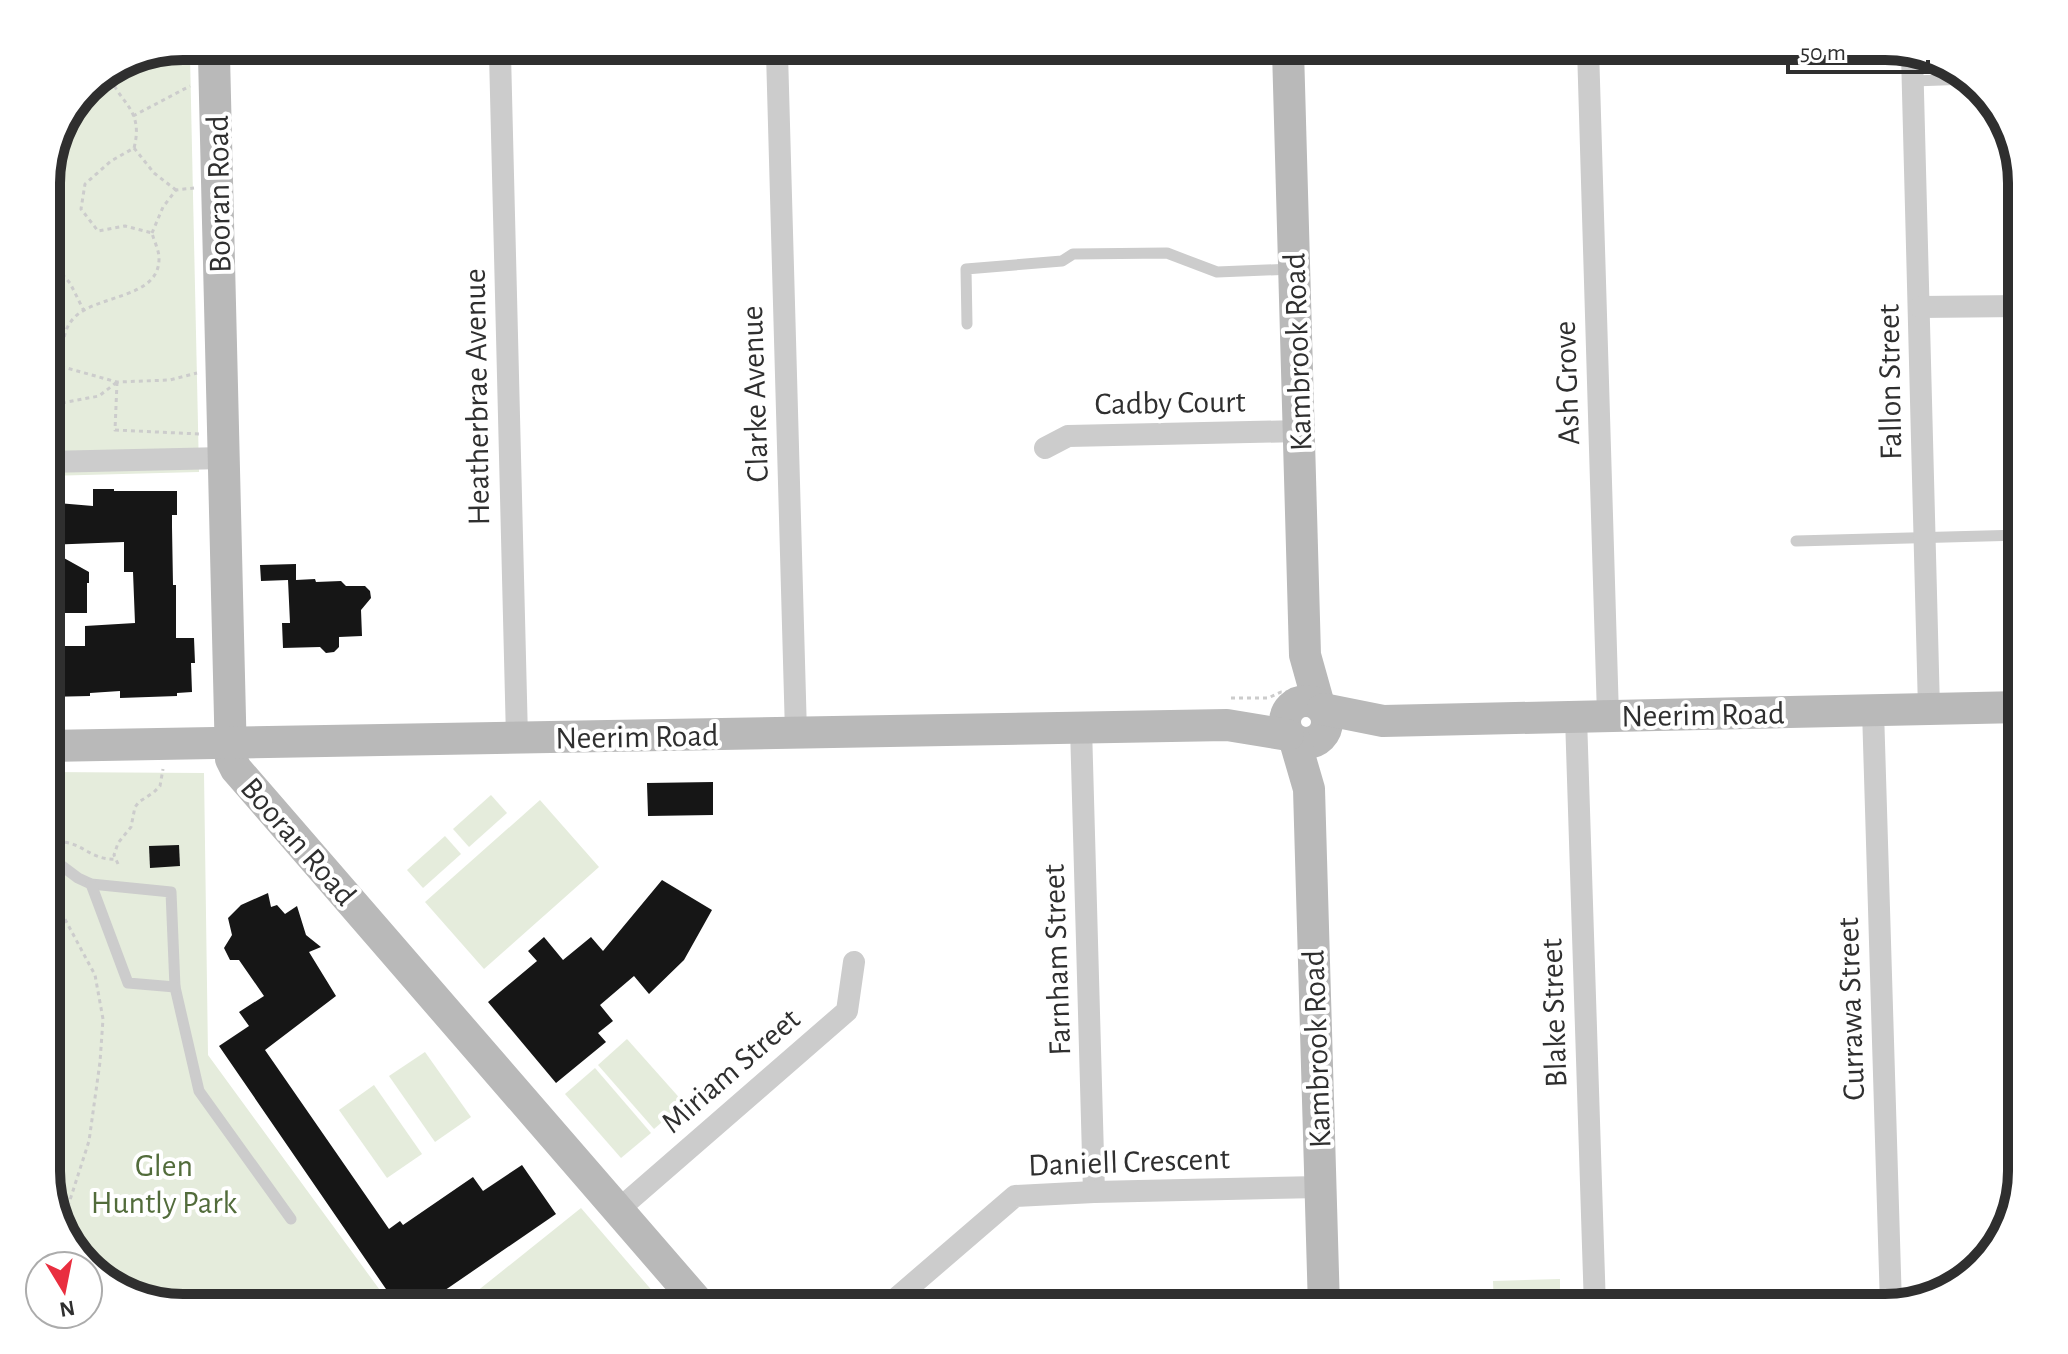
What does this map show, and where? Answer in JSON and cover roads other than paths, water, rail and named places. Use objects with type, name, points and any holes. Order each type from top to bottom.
[{"type":"street","name":"Heatherbrae Avenue","points":[[500,60],[517,738]]},
{"type":"street","name":"Clarke Avenue","points":[[777,60],[796,733]]},
{"type":"street","name":"Kambrook Road","points":[[1288,60],[1324,1294]]},
{"type":"street","name":"Ash Grove","points":[[1588,60],[1608,716]]},
{"type":"street","name":"Fallon Street","points":[[1912,63],[1929,709]]},
{"type":"street","name":"Booran Road","points":[[214,65],[231,759],[236,769],[691,1294]]},
{"type":"street","points":[[1920,307],[2008,306]]},
{"type":"street","name":"Cadby Court","points":[[1045,448],[1068,436],[1299,431]]},
{"type":"street","points":[[60,461],[224,445]]},
{"type":"street","name":"Neerim Road","points":[[60,746],[1081,727],[1224,712],[1305,719],[1383,721],[2008,707]]},
{"type":"street","name":"Currawa Street","points":[[1873,710],[1891,1294]]},
{"type":"street","name":"Blake Street","points":[[1576,717],[1595,1294]]},
{"type":"street","name":"Farnham Street","points":[[1081,727],[1094,1192]]},
{"type":"street","name":"Miriam Street","points":[[618,1210],[847,1011],[854,962]]},
{"type":"street","name":"Daniell Crescent","points":[[901,1294],[1015,1196],[1320,1187]]},
{"type":"lane","points":[[1913,81],[1951,80]]},
{"type":"lane","points":[[967,324],[966,269],[1062,261],[1073,254],[1167,253],[1217,272],[1294,269]]},
{"type":"lane","points":[[1796,541],[2008,535]]},
{"type":"lane","points":[[60,865],[91,884],[171,892],[175,987],[199,1091],[291,1219]]},
{"type":"lane","points":[[91,884],[128,983],[175,987]]},
{"type":"park label","name":"Glen Huntly Park","points":[[164,1184]]}]
